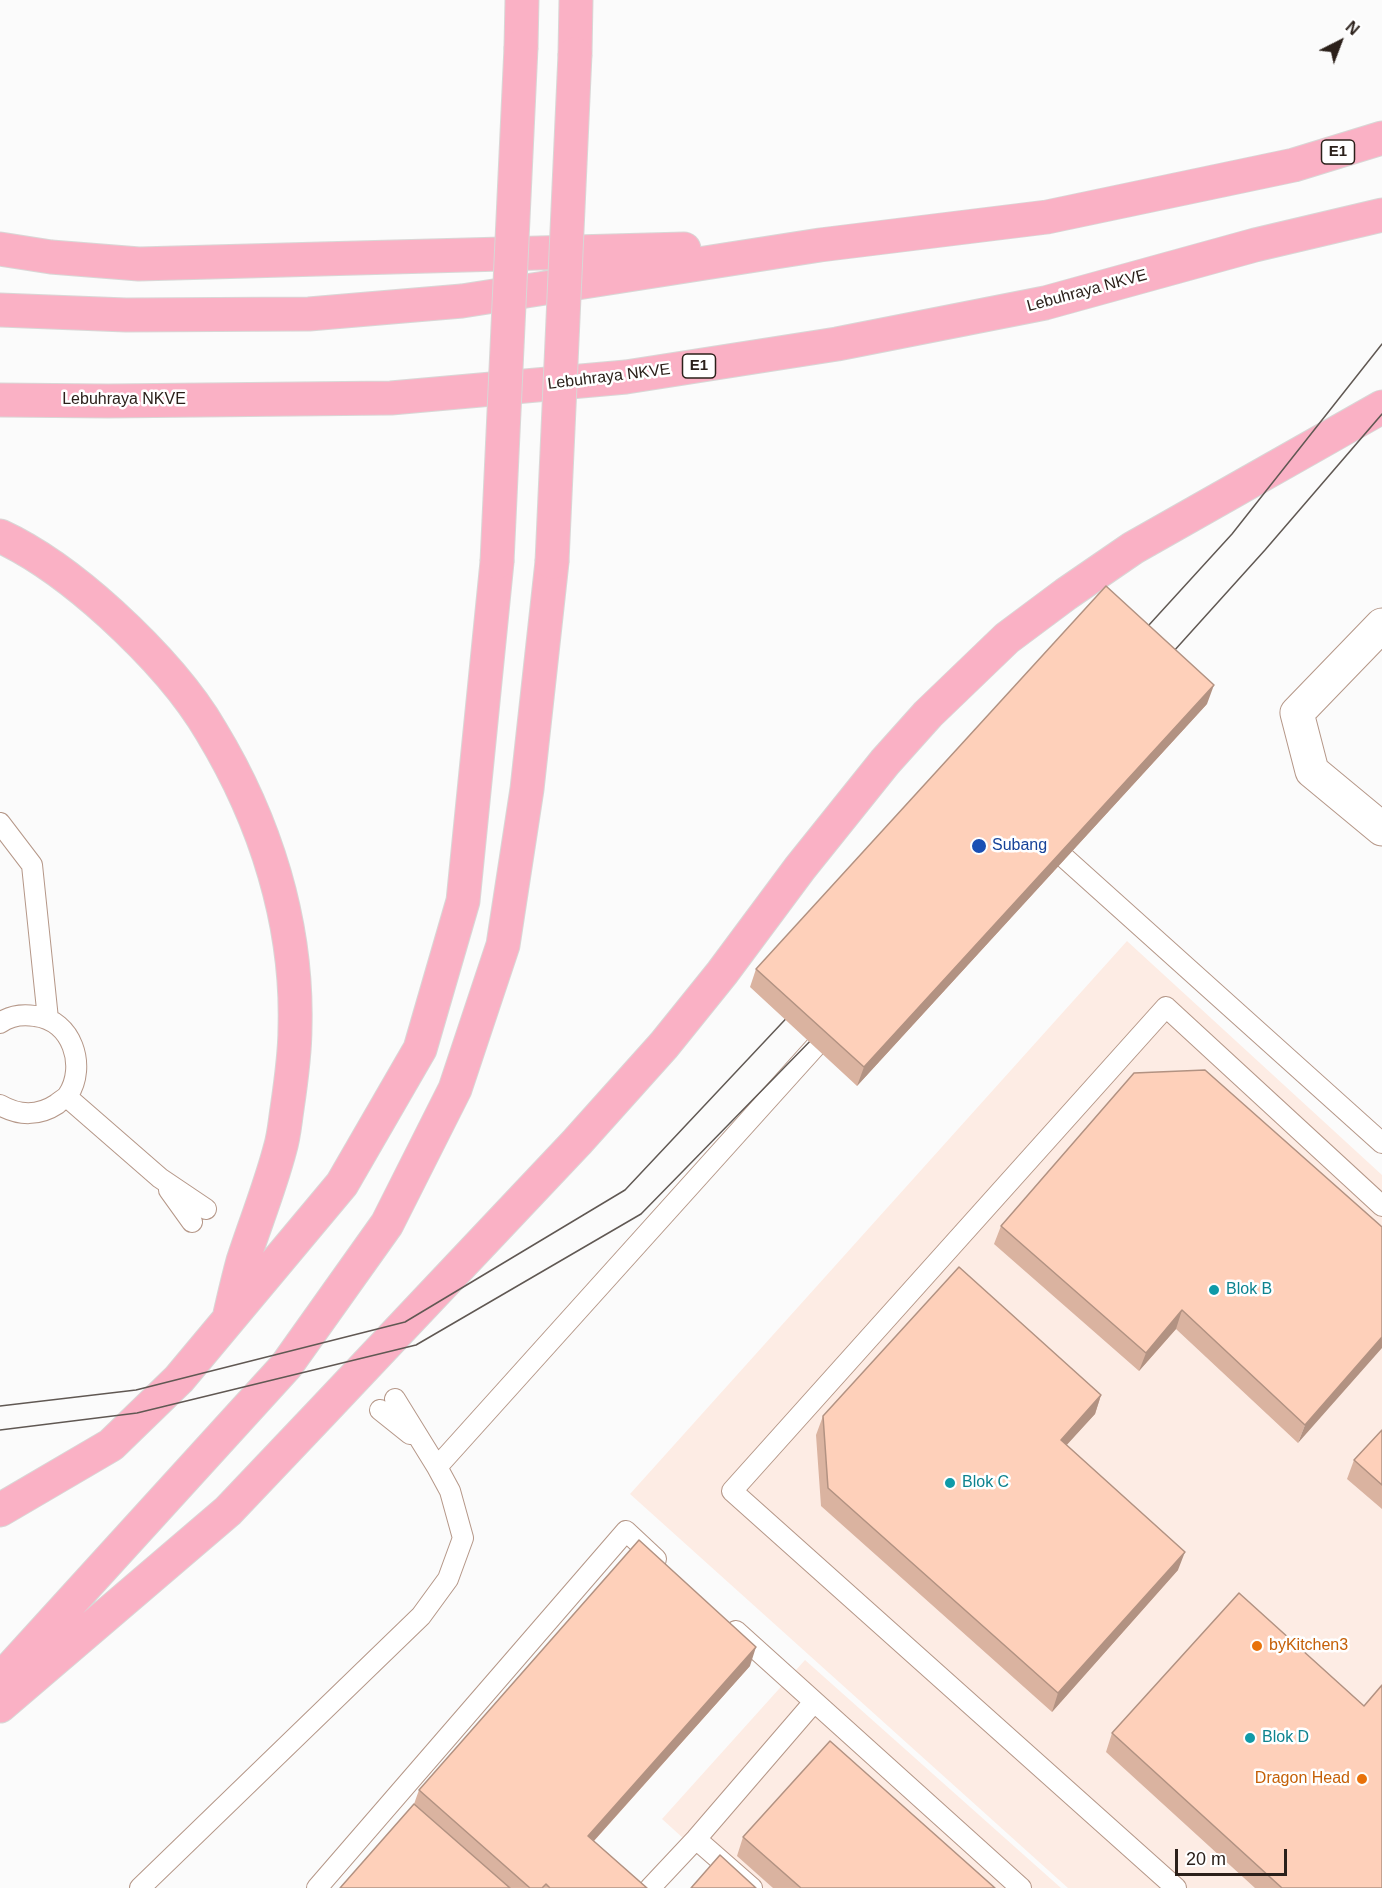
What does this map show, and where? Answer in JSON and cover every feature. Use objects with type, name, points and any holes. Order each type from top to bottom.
[{"type":"highway","points":[[0,1510],[111,1445],[179,1379],[342,1184],[420,1049],[463,901],[497,562],[522,0]]},
{"type":"highway","points":[[0,1680],[286,1366],[387,1224],[455,1089],[503,945],[527,789],[552,562],[576,0]]},
{"type":"highway","name":"E1","points":[[0,310],[126,315],[321,313],[462,301],[820,245],[1047,217],[1294,165],[1382,138]]},
{"type":"highway","name":"Lebuhraya NKVE","points":[[0,400],[391,398],[626,377],[837,344],[1045,303],[1255,245],[1382,216]]},
{"type":"highway","points":[[0,249],[51,257],[139,264],[820,245]]},
{"type":"highway","points":[[0,1706],[228,1510],[348,1386],[664,1045],[885,762],[928,714],[1008,638],[1066,594],[1133,548],[1382,407]]},
{"type":"highway","points":[[0,536],[49,564],[94,598],[139,640],[176,683],[211,730],[243,791],[268,850],[280,893],[294,965],[295,1029],[290,1087],[281,1147],[243,1262],[228,1322]]},
{"type":"street","points":[[1382,625],[1297,713],[1312,771],[1382,829]]},
{"type":"lane","points":[[0,823],[32,865],[48,1019]]},
{"type":"lane","points":[[1030,826],[1382,1143]]},
{"type":"lane","points":[[1176,1888],[732,1491],[1166,1007],[1382,1206]]},
{"type":"lane","points":[[437,1467],[846,1013]]},
{"type":"lane","points":[[0,1023],[23,1014],[48,1019],[63,1029],[73,1043],[77,1065],[74,1082],[67,1097],[48,1110],[31,1114],[10,1111],[0,1105]]},
{"type":"lane","points":[[67,1097],[199,1215]]},
{"type":"lane","points":[[140,1888],[421,1616],[448,1579],[463,1538],[450,1491],[421,1443],[387,1404]]},
{"type":"lane","points":[[317,1888],[626,1531],[669,1570]]},
{"type":"lane","points":[[720,1616],[1021,1888]]},
{"type":"lane","points":[[650,1888],[696,1839],[814,1702]]},
{"type":"lane","points":[[696,1839],[752,1888]]},
{"type":"shaded area","points":[[1127,941],[1382,1175],[1382,1888],[1068,1888],[630,1494]]},
{"type":"shaded area","points":[[805,1660],[1061,1888],[738,1888],[662,1819]]},
{"type":"building","name":"Subang","points":[[1106,586],[1214,685],[864,1067],[756,969]]},
{"type":"building","name":"Blok B","points":[[1205,1070],[1382,1227],[1382,1337],[1305,1425],[1182,1310],[1146,1353],[1001,1226],[1134,1073]]},
{"type":"building","name":"Blok C","points":[[959,1267],[1101,1395],[1061,1440],[1185,1552],[1058,1693],[828,1488],[823,1416]]},
{"type":"building","points":[[1382,1430],[1382,1485],[1354,1460]]},
{"type":"building","points":[[639,1540],[756,1647],[588,1836],[647,1888],[550,1888],[546,1884],[542,1888],[530,1888],[419,1790]]},
{"type":"building","name":"Blok D","points":[[1239,1593],[1364,1706],[1382,1685],[1382,1888],[1282,1888],[1112,1733]]},
{"type":"building","points":[[830,1741],[995,1888],[801,1888],[743,1837]]},
{"type":"building","points":[[414,1804],[510,1888],[340,1888]]},
{"type":"building","points":[[720,1855],[756,1888],[691,1888]]},
{"type":"tram line","points":[[1138,637],[1232,534],[1382,344]]},
{"type":"tram line","points":[[1164,662],[1265,550],[1382,414]]},
{"type":"tram line","points":[[0,1406],[136,1390],[405,1322],[625,1190],[796,1008]]},
{"type":"tram line","points":[[0,1430],[137,1413],[416,1345],[641,1214],[820,1031]]},
{"type":"place","name":"Subang","points":[[979,846]]},
{"type":"place","name":"Blok B","points":[[1214,1290]]},
{"type":"place","name":"Blok C","points":[[950,1483]]},
{"type":"place","name":"byKitchen3","points":[[1257,1646]]},
{"type":"place","name":"Blok D","points":[[1250,1738]]},
{"type":"place","name":"Dragon Head","points":[[1362,1779]]}]
